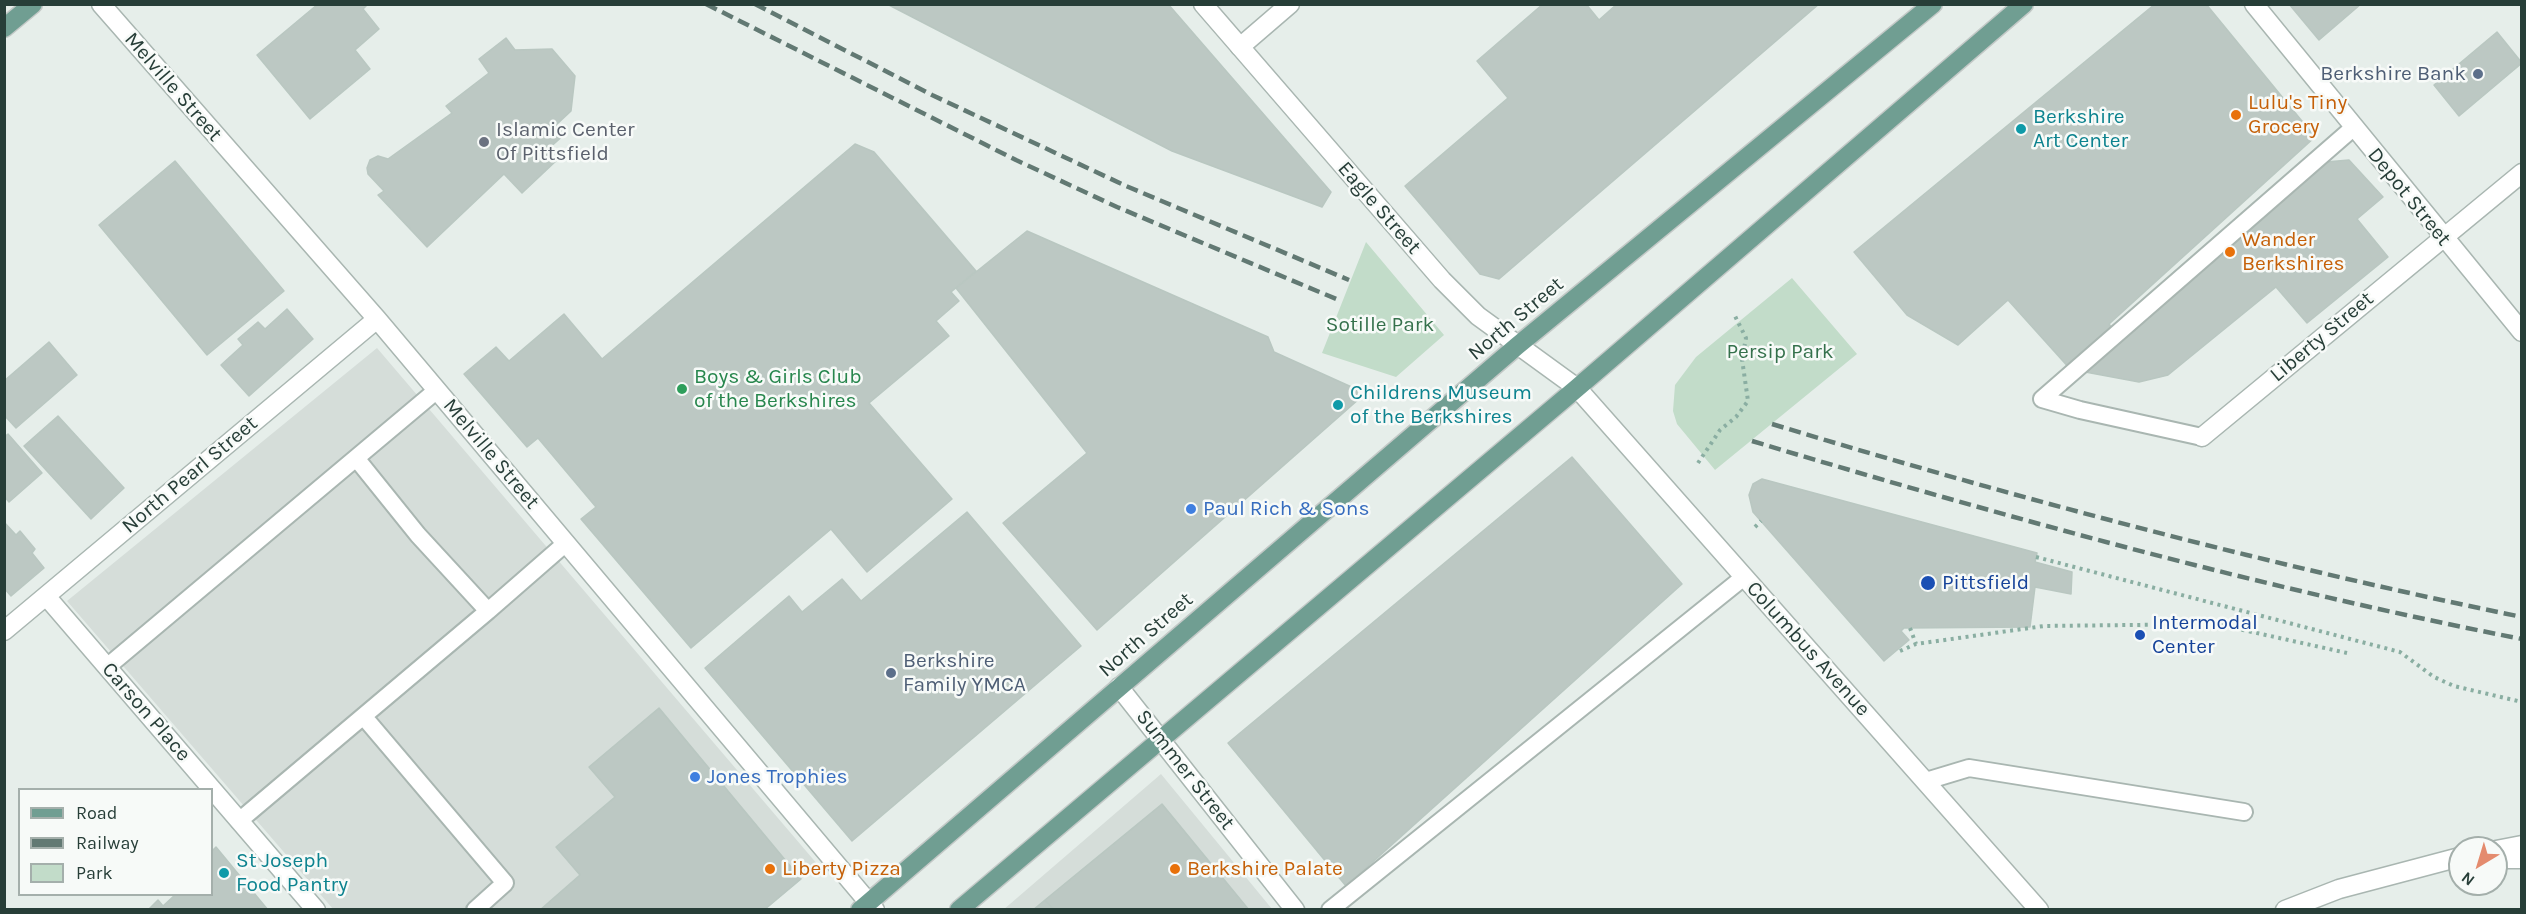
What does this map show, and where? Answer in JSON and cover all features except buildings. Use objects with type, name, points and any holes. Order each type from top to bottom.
[{"type":"main road","points":[[4,28],[33,4]]},
{"type":"main road","name":"North Street","points":[[868,907],[1119,687],[1517,346],[1933,4]]},
{"type":"main road","points":[[959,909],[1578,388],[2024,4]]},
{"type":"street","name":"Melville Street","points":[[101,4],[377,319],[868,907]]},
{"type":"street","name":"Eagle Street","points":[[1203,4],[1442,280],[1478,316],[1578,388]]},
{"type":"street","points":[[1240,47],[1290,4]]},
{"type":"street","name":"Depot Street","points":[[2254,4],[2442,237],[2522,332]]},
{"type":"street","name":"Liberty Street","points":[[2202,437],[2522,173]]},
{"type":"street","name":"North Pearl Street","points":[[4,631],[377,319]]},
{"type":"street","name":"Columbus Avenue","points":[[1578,388],[2040,909]]},
{"type":"street","name":"Carson Place","points":[[46,596],[211,788]]},
{"type":"street","name":"Summer Street","points":[[1119,687],[1294,909]]},
{"type":"street","name":"Carson Place","points":[[213,791],[316,909]]},
{"type":"street","points":[[2284,909],[2338,889],[2448,860]]},
{"type":"lane","points":[[2202,437],[2080,410],[2042,399],[2353,128]]},
{"type":"lane","points":[[107,667],[436,390]]},
{"type":"lane","points":[[356,458],[418,535],[488,611]]},
{"type":"lane","points":[[239,821],[566,543]]},
{"type":"lane","points":[[1330,909],[1744,577]]},
{"type":"lane","points":[[364,717],[505,883],[475,909]]},
{"type":"lane","points":[[1926,781],[1969,768],[2244,812]]},
{"type":"path","points":[[1698,463],[1720,430],[1736,417],[1748,401],[1742,359],[1746,338],[1735,316]]},
{"type":"path","points":[[1755,528],[1761,521]]},
{"type":"path","points":[[2036,557],[2400,652],[2434,677],[2454,686],[2522,702]]},
{"type":"path","points":[[1899,651],[1916,644],[2044,626],[2216,624],[2347,653]]},
{"type":"path","points":[[1910,628],[1916,644]]},
{"type":"shaded area","points":[[377,348],[818,865],[766,909],[333,909],[67,601]]},
{"type":"shaded area","points":[[1161,774],[1272,909],[1003,910]]},
{"type":"green space","name":"Sotille Park","points":[[1366,242],[1444,335],[1396,377],[1322,353]]},
{"type":"green space","name":"Persip Park","points":[[1792,278],[1857,354],[1715,470],[1677,424],[1673,411],[1675,385],[1696,357]]},
{"type":"railway","points":[[706,4],[1016,160],[1117,207],[1341,301]]},
{"type":"railway","points":[[755,4],[932,95],[1126,186],[1349,280]]},
{"type":"railway","points":[[1772,424],[2144,529],[2332,575],[2522,617]]},
{"type":"railway","points":[[1752,441],[2038,524],[2230,574],[2522,639]]},
{"type":"place","name":"Berkshire Bank","points":[[2478,74]]},
{"type":"place","name":"Lulu's Tiny Grocery","points":[[2236,115]]},
{"type":"place","name":"Berkshire Art Center","points":[[2021,129]]},
{"type":"place","name":"Islamic Center Of Pittsfield","points":[[484,142]]},
{"type":"place","name":"Wander Berkshires","points":[[2230,252]]},
{"type":"place","name":"Boys & Girls Club of the Berkshires","points":[[682,389]]},
{"type":"place","name":"Childrens Museum of the Berkshires","points":[[1338,405]]},
{"type":"place","name":"Paul Rich & Sons","points":[[1191,509]]},
{"type":"place","name":"Pittsfield","points":[[1928,583]]},
{"type":"place","name":"Intermodal Center","points":[[2140,635]]},
{"type":"place","name":"Berkshire Family YMCA","points":[[891,673]]},
{"type":"place","name":"Jones Trophies","points":[[695,777]]},
{"type":"place","name":"Liberty Pizza","points":[[770,869]]},
{"type":"place","name":"Berkshire Palate","points":[[1175,869]]},
{"type":"place","name":"St Joseph Food Pantry","points":[[224,873]]}]
